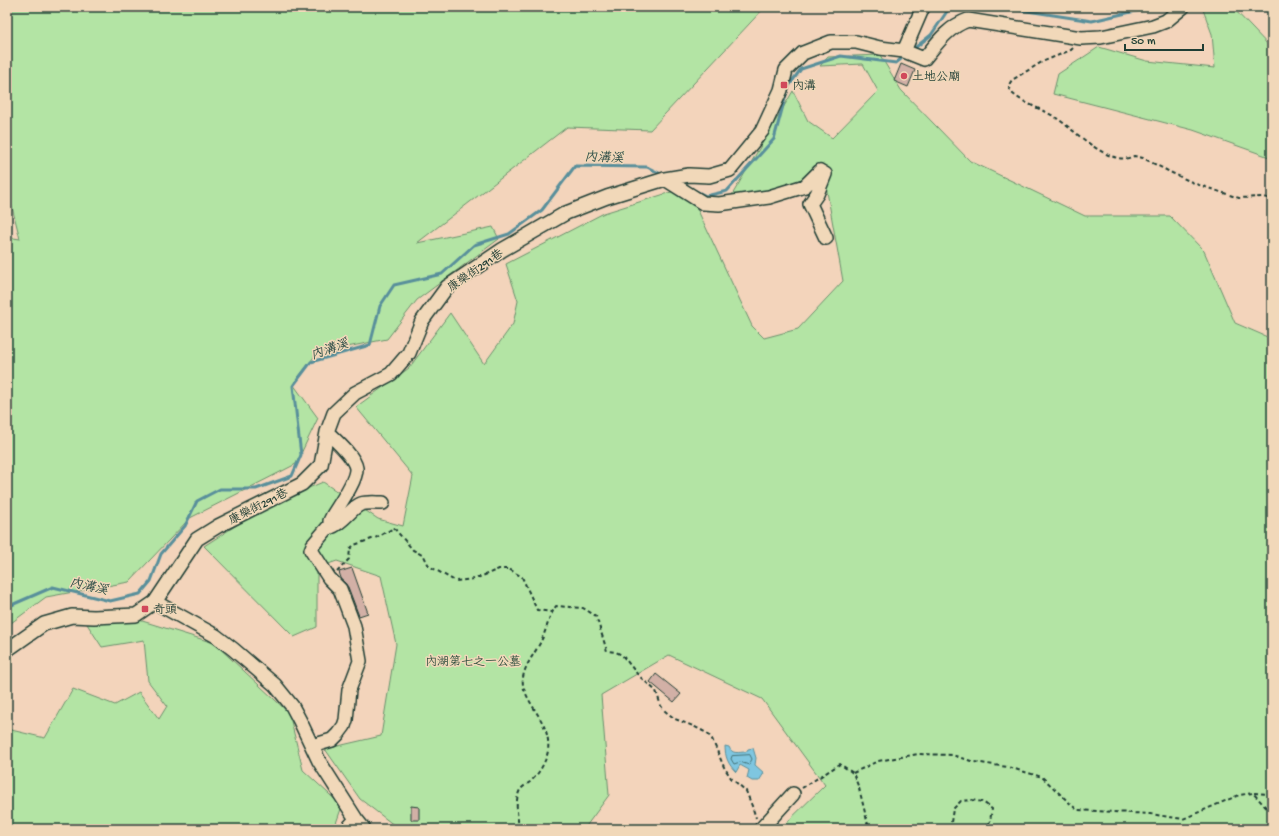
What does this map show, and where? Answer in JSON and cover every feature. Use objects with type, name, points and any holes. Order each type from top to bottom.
[{"type":"street","points":[[904,51],[923,7]]},
{"type":"street","points":[[1081,38],[1101,37],[1153,26],[1166,21],[1183,7]]},
{"type":"street","name":"康樂街291巷","points":[[7,650],[44,624],[72,616],[136,616],[155,602],[197,538],[302,484],[321,465],[327,432],[334,413],[355,393],[391,374],[409,353],[422,321],[447,287],[502,250],[566,213],[607,197],[665,179],[689,174],[709,176],[730,170],[762,131],[781,90],[786,70],[803,53],[831,42],[856,42],[880,48],[904,51],[924,59],[943,36],[957,24],[968,20],[1081,38]]},
{"type":"street","points":[[665,179],[703,203],[719,204],[769,197],[805,186],[820,171],[825,174],[817,194],[810,204],[826,238]]},
{"type":"street","points":[[312,746],[332,740],[344,726],[349,690],[360,661],[354,626],[340,590],[329,578],[311,550],[313,545],[330,526],[332,515],[354,479],[356,468],[350,456],[327,432]]},
{"type":"street","points":[[330,526],[333,527],[361,504],[383,503]]},
{"type":"street","points":[[155,602],[216,636],[274,685],[292,706],[300,720],[318,761],[360,824],[347,829]]},
{"type":"street","points":[[759,826],[793,794]]},
{"type":"path","points":[[1081,38],[1071,50],[1042,62],[1012,80],[1009,84],[1009,88],[1012,93],[1056,118],[1101,150],[1114,157],[1121,159],[1134,156],[1143,158],[1196,184],[1239,198],[1263,197],[1272,199]]},
{"type":"path","points":[[340,590],[334,573],[339,571],[342,565],[349,559],[350,549],[354,545],[375,538],[394,528],[413,550],[424,556],[429,566],[455,581],[475,579],[499,569],[509,569],[522,577],[537,610],[552,612]]},
{"type":"path","points":[[519,829],[517,801],[521,789],[531,781],[543,766],[548,751],[547,736],[543,722],[524,689],[523,677],[527,665],[541,640],[552,612],[556,606],[583,608],[596,616],[607,651],[616,652],[622,655],[638,675],[656,691],[661,706],[665,711],[675,719],[693,726],[707,734],[712,739],[724,767],[731,778],[746,791],[759,826]]},
{"type":"path","points":[[854,773],[878,761],[918,754],[952,755],[974,762],[1008,767],[1042,777],[1077,810],[1150,814],[1183,819],[1239,795],[1253,793],[1272,794]]},
{"type":"path","points":[[793,794],[840,764],[854,773],[860,788],[869,829]]},
{"type":"path","points":[[1253,793],[1272,814]]},
{"type":"path","points":[[950,829],[953,810],[961,802],[972,800],[984,802],[992,809],[990,821],[986,829]]},
{"type":"green space","points":[[7,7],[765,7],[650,130],[567,127],[417,243],[493,227],[499,239],[417,300],[387,339],[317,353],[293,384],[318,418],[296,464],[190,518],[129,582],[46,597],[7,626],[7,237],[20,239],[11,203],[7,202]]},
{"type":"green space","points":[[1202,7],[1232,7],[1272,49],[1272,158],[1193,130],[1053,94],[1058,74],[1099,47],[1147,61],[1215,68],[1212,34]]},
{"type":"green space","name":"內湖第七之一公墓","points":[[880,55],[901,90],[970,161],[1085,216],[1170,216],[1204,251],[1235,323],[1272,339],[1272,829],[780,829],[825,785],[762,699],[669,655],[601,695],[609,795],[584,829],[399,829],[360,799],[325,749],[381,736],[396,644],[381,576],[337,561],[317,568],[317,627],[294,637],[204,546],[268,505],[323,482],[378,519],[403,526],[413,476],[356,407],[409,368],[450,313],[484,364],[513,324],[518,301],[506,264],[604,213],[687,187],[752,326],[764,338],[798,329],[843,281],[826,186],[804,178],[768,193],[732,195],[793,91],[808,121],[832,138],[878,91],[863,64],[820,66],[828,57]]},
{"type":"green space","points":[[139,620],[214,643],[289,713],[303,770],[342,806],[334,829],[7,829],[7,729],[45,738],[73,689],[115,705],[139,692],[159,719],[167,706],[148,681],[144,640],[102,647],[87,624]]},
{"type":"water","points":[[725,746],[736,752],[746,752],[748,749],[753,748],[756,758],[755,765],[764,773],[759,781],[752,781],[747,778],[749,770],[740,765],[736,772],[728,760]]},
{"type":"building","name":"土地公廟","points":[[901,64],[915,70],[908,87],[894,81]]},
{"type":"building","points":[[352,568],[368,613],[359,616],[348,587],[341,578],[339,572]]},
{"type":"building","points":[[656,674],[681,694],[674,702],[650,682]]},
{"type":"building","points":[[411,806],[419,807],[419,820],[411,820]]},
{"type":"waterway","name":"內溝溪","points":[[916,47],[931,35],[950,7]]},
{"type":"waterway","points":[[1001,7],[1092,21],[1153,7]]},
{"type":"waterway","name":"內溝溪","points":[[696,191],[706,196],[727,191],[774,139],[788,87],[801,69],[841,56],[896,63],[901,59]]},
{"type":"waterway","name":"內溝溪","points":[[7,607],[53,587],[110,601],[140,594],[151,581],[161,554],[185,526],[197,501],[220,489],[256,489],[292,476],[301,455],[293,386],[311,362],[370,345],[380,306],[394,285],[442,274],[474,245],[509,234],[542,210],[575,166],[647,167],[663,175]]},
{"type":"place","name":"土地公廟","points":[[904,76]]},
{"type":"place","name":"內溝","points":[[784,85]]},
{"type":"place","name":"奇頭","points":[[145,609]]}]
